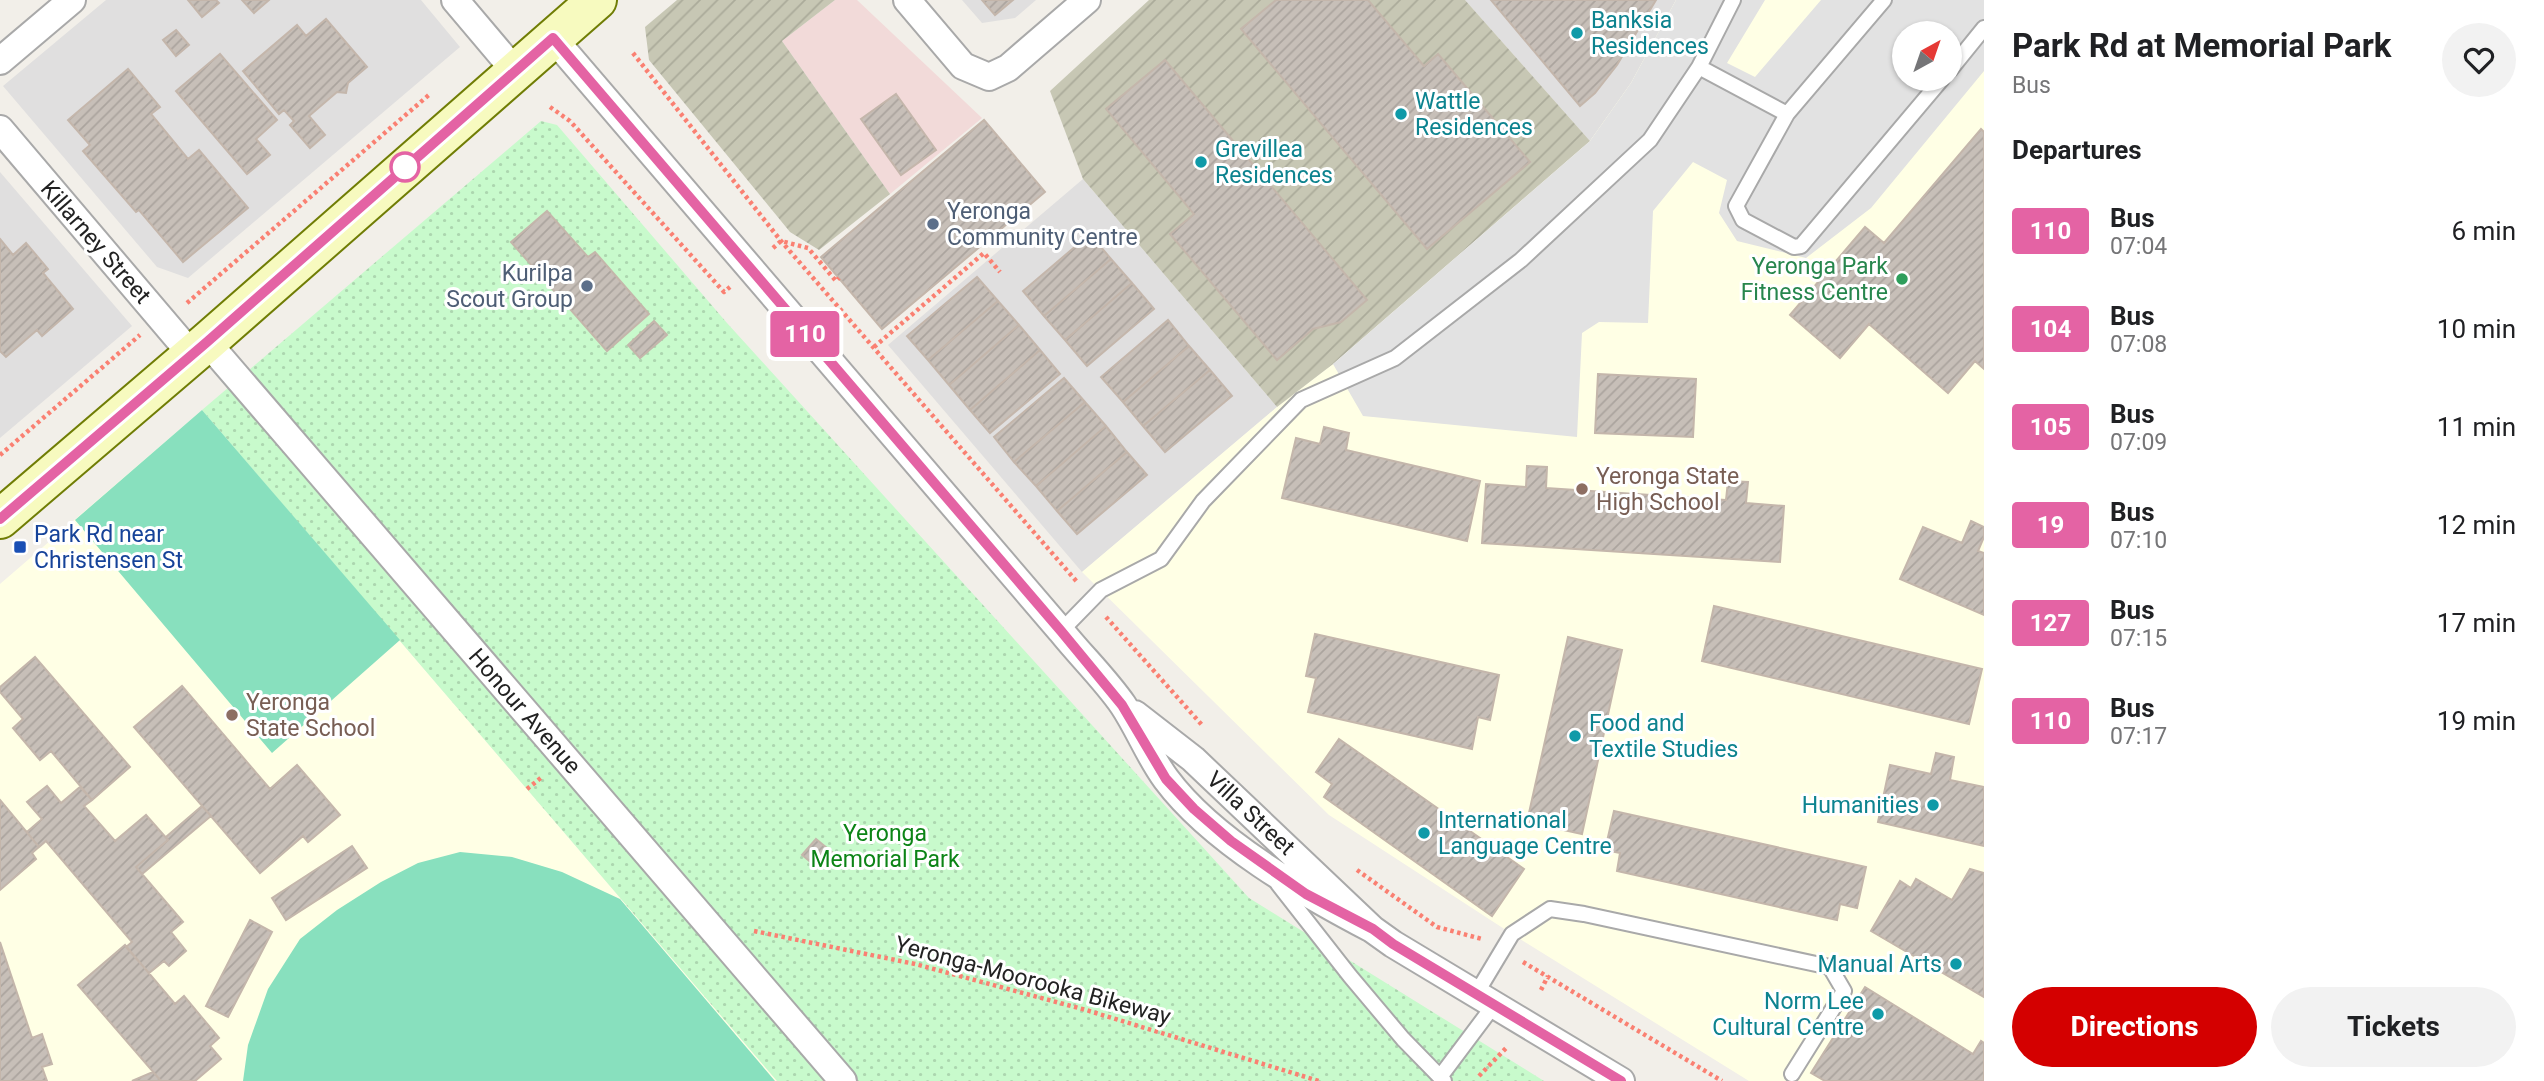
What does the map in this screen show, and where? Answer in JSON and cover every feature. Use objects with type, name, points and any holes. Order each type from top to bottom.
[{"type":"street","points":[[0,61],[72,0]]},
{"type":"street","points":[[455,0],[515,71]]},
{"type":"street","points":[[0,519],[200,348],[597,0]]},
{"type":"street","points":[[907,0],[963,66],[989,77],[1008,68],[1087,0]]},
{"type":"street","name":"Villa Street","points":[[553,38],[1061,631],[1122,705],[1166,779],[1194,809],[1264,865],[1306,894],[1373,929]]},
{"type":"street","name":"Killarney Street","points":[[0,129],[200,348]]},
{"type":"street","name":"Honour Avenue","points":[[200,348],[842,1081]]},
{"type":"street","name":"Villa Street","points":[[1122,705],[1193,759],[1373,929],[1393,944],[1621,1081]]},
{"type":"lane","points":[[1061,631],[1101,590],[1161,559],[1203,501],[1301,400],[1395,358],[1521,260],[1650,140],[1699,67],[1733,0]]},
{"type":"lane","points":[[1884,0],[1787,114],[1736,206],[1743,220],[1794,247],[1807,241],[1932,91]]},
{"type":"lane","points":[[1962,55],[1984,28]]},
{"type":"lane","points":[[1699,67],[1787,114]]},
{"type":"lane","points":[[1264,865],[1355,982],[1403,1039],[1442,1079],[1485,999],[1512,934],[1550,909],[1830,967],[1844,991],[1792,1074]]},
{"type":"path","points":[[633,53],[781,241],[1079,584]]},
{"type":"path","points":[[184,306],[434,91]]},
{"type":"path","points":[[550,107],[570,121],[724,292],[728,288]]},
{"type":"path","points":[[771,250],[781,241]]},
{"type":"path","points":[[781,241],[808,248],[836,281],[839,278]]},
{"type":"path","points":[[874,347],[984,253],[1000,272]]},
{"type":"path","points":[[0,455],[143,332]]},
{"type":"path","points":[[1100,610],[1209,733]]},
{"type":"path","points":[[527,789],[545,774]]},
{"type":"path","points":[[1354,867],[1437,927],[1490,940]]},
{"type":"path","name":"Yeronga-Moorooka Bikeway","points":[[748,929],[915,964],[1047,999],[1318,1081]]},
{"type":"path","points":[[1518,958],[1721,1081]]},
{"type":"path","points":[[1541,990],[1548,976]]},
{"type":"path","points":[[1479,1076],[1511,1044]]},
{"type":"shaded area","points":[[106,0],[421,0],[460,47],[188,278],[157,267],[3,86]]},
{"type":"shaded area","points":[[677,0],[835,0],[782,41],[890,194],[819,250],[790,232],[649,60],[645,27]]},
{"type":"shaded area","points":[[835,0],[857,0],[982,118],[890,194],[782,41]]},
{"type":"shaded area","points":[[962,0],[1036,0],[1015,18],[982,23]]},
{"type":"shaded area","points":[[1149,0],[1465,0],[1590,141],[1333,364],[1277,407],[1083,179],[1050,91]]},
{"type":"shaded area","name":"Banksia Residences","points":[[1465,0],[1676,0],[1631,83],[1590,141]]},
{"type":"shaded area","name":"Yeronga State High School","points":[[1676,0],[1984,0],[1984,1081],[1749,1081],[1512,934],[1329,815],[1082,572],[1277,407],[1333,364],[1590,141],[1631,83]]},
{"type":"shaded area","points":[[1676,0],[1765,0],[1727,63],[1755,77],[1821,0],[1984,0],[1984,71],[1871,208],[1806,258],[1737,241],[1719,213],[1727,180],[1693,162],[1653,211],[1648,323],[1599,322],[1582,333],[1577,437],[1363,416],[1333,364],[1590,141],[1631,83]]},
{"type":"shaded area","points":[[0,172],[132,326],[0,438]]},
{"type":"shaded area","points":[[1083,179],[1277,407],[1082,572],[888,345]]},
{"type":"shaded area","name":"Yeronga State School","points":[[202,410],[777,1081],[0,1081],[0,584]]},
{"type":"green space","name":"Yeronga Memorial Park","points":[[541,121],[557,125],[727,323],[1249,898],[1544,1081],[777,1081],[202,410]]},
{"type":"green space","points":[[202,410],[400,640],[272,753],[75,520]]},
{"type":"green space","points":[[460,852],[512,857],[562,872],[620,899],[775,1081],[243,1081],[248,1045],[268,989],[300,939],[337,910],[381,882],[418,863]]},
{"type":"building","points":[[188,0],[216,0],[219,3],[202,17]]},
{"type":"building","points":[[242,0],[269,0],[254,13]]},
{"type":"building","points":[[982,0],[1013,0],[995,15]]},
{"type":"building","name":"Wattle Residences","points":[[1276,0],[1368,0],[1424,66],[1438,54],[1530,162],[1427,249],[1241,29]]},
{"type":"building","name":"Banksia Residences","points":[[1491,0],[1656,0],[1617,65],[1595,93],[1580,106]]},
{"type":"building","points":[[326,19],[367,67],[348,83],[346,93],[337,92],[309,116],[325,135],[310,148],[290,125],[294,121],[284,110],[279,114],[243,71],[297,25],[306,36]]},
{"type":"building","points":[[176,30],[189,45],[176,56],[163,40]]},
{"type":"building","points":[[220,54],[277,120],[256,139],[270,155],[247,174],[176,91]]},
{"type":"building","name":"Grevillea Residences","points":[[1165,60],[1367,300],[1341,322],[1313,329],[1277,360],[1170,234],[1194,214],[1106,109]]},
{"type":"building","points":[[128,69],[160,107],[151,114],[188,159],[199,150],[248,208],[183,262],[139,210],[136,212],[83,151],[90,145],[68,120]]},
{"type":"building","points":[[896,94],[936,150],[901,175],[861,119]]},
{"type":"building","name":"Yeronga Community Centre","points":[[984,120],[1045,192],[882,329],[821,257]]},
{"type":"building","name":"Yeronga Park Fitness Centre","points":[[1981,129],[1984,132],[1984,369],[1975,361],[1948,393],[1869,324],[1840,358],[1790,315],[1865,227],[1884,243]]},
{"type":"building","name":"Kurilpa Scout Group","points":[[547,211],[588,257],[595,252],[649,314],[607,351],[511,242]]},
{"type":"building","points":[[1090,234],[1111,259],[1044,316],[1023,291]]},
{"type":"building","points":[[0,239],[13,255],[26,243],[48,269],[43,273],[73,309],[42,336],[37,330],[6,357],[0,351]]},
{"type":"building","points":[[1111,259],[1132,283],[1065,340],[1044,316]]},
{"type":"building","points":[[977,277],[998,301],[928,360],[907,336]]},
{"type":"building","points":[[1132,283],[1154,309],[1087,366],[1065,340]]},
{"type":"building","points":[[998,301],[1019,325],[949,385],[928,360]]},
{"type":"building","points":[[1168,320],[1189,346],[1123,402],[1101,377]]},
{"type":"building","points":[[654,321],[667,335],[640,358],[628,345]]},
{"type":"building","points":[[1019,325],[1040,350],[970,410],[949,385]]},
{"type":"building","points":[[1189,346],[1210,370],[1143,426],[1123,402]]},
{"type":"building","points":[[1040,350],[1060,374],[990,433],[970,410]]},
{"type":"building","points":[[1210,370],[1232,396],[1165,452],[1143,426]]},
{"type":"building","points":[[1598,374],[1696,379],[1693,437],[1595,433]]},
{"type":"building","points":[[1064,378],[1085,402],[1014,462],[994,437]]},
{"type":"building","points":[[1085,402],[1106,426],[1036,486],[1014,462]]},
{"type":"building","points":[[1106,426],[1127,452],[1057,511],[1036,486]]},
{"type":"building","points":[[1324,427],[1349,433],[1346,450],[1480,481],[1467,541],[1282,498],[1296,438],[1320,444]]},
{"type":"building","points":[[1127,452],[1147,475],[1077,534],[1057,511]]},
{"type":"building","points":[[1527,466],[1547,467],[1546,488],[1726,500],[1728,481],[1748,482],[1746,503],[1784,506],[1780,562],[1482,543],[1486,484],[1526,487]]},
{"type":"building","points":[[1971,521],[1984,527],[1984,537],[1978,551],[1984,553],[1984,615],[1900,579],[1923,527],[1962,543]]},
{"type":"building","points":[[1714,606],[1982,669],[1969,724],[1702,661]]},
{"type":"building","points":[[1315,634],[1499,675],[1490,720],[1478,717],[1472,749],[1308,712],[1316,678],[1306,676]]},
{"type":"building","name":"Food and Textile Studies","points":[[1568,637],[1622,650],[1582,834],[1527,822]]},
{"type":"building","points":[[35,657],[130,767],[92,800],[51,751],[40,760],[13,728],[23,719],[0,692],[0,687]]},
{"type":"building","points":[[182,686],[270,789],[297,765],[340,815],[308,842],[303,836],[260,873],[134,727]]},
{"type":"building","name":"International Language Centre","points":[[1339,739],[1524,869],[1492,916],[1324,797],[1332,784],[1316,772]]},
{"type":"building","name":"Humanities","points":[[1936,753],[1954,757],[1950,780],[1984,787],[1984,846],[1878,822],[1890,765],[1931,774]]},
{"type":"building","points":[[47,786],[61,803],[80,787],[92,800],[84,806],[115,841],[146,815],[168,840],[136,867],[183,922],[171,932],[186,951],[169,966],[164,961],[149,973],[126,947],[132,942],[46,841],[39,847],[27,832],[42,819],[27,802]]},
{"type":"building","points":[[0,800],[39,847],[32,853],[36,859],[0,890]]},
{"type":"building","points":[[202,806],[211,816],[142,874],[136,867]]},
{"type":"building","points":[[1614,811],[1866,867],[1857,908],[1840,904],[1837,920],[1617,871],[1620,853],[1605,850]]},
{"type":"building","points":[[816,839],[832,852],[818,868],[802,855]]},
{"type":"building","points":[[352,846],[367,868],[286,920],[272,898]]},
{"type":"building","name":"Manual Arts","points":[[1970,869],[1984,873],[1984,997],[1871,931],[1900,881],[1911,888],[1916,879],[1952,900]]},
{"type":"building","points":[[250,920],[272,932],[228,1017],[206,1006]]},
{"type":"building","points":[[0,942],[32,1038],[42,1034],[52,1064],[42,1067],[47,1081],[0,1081]]},
{"type":"building","points":[[125,945],[175,1004],[184,996],[219,1038],[210,1046],[221,1059],[195,1081],[161,1081],[78,985]]},
{"type":"building","name":"Norm Lee Cultural Centre","points":[[1865,987],[1973,1054],[1981,1041],[1984,1043],[1984,1081],[1825,1081],[1811,1073]]},
{"type":"building","points":[[153,1072],[161,1081],[132,1081]]},
{"type":"bus line","name":"110","points":[[0,519],[207,342],[553,38],[1061,631],[1122,705],[1166,779],[1194,809],[1231,841],[1306,894],[1373,929],[1393,944],[1621,1081]]},
{"type":"place","name":"Banksia Residences","points":[[1577,33]]},
{"type":"place","name":"Wattle Residences","points":[[1401,114]]},
{"type":"place","name":"Grevillea Residences","points":[[1201,162]]},
{"type":"place","name":"Yeronga Community Centre","points":[[933,224]]},
{"type":"place","name":"Yeronga Park Fitness Centre","points":[[1902,279]]},
{"type":"place","name":"Kurilpa Scout Group","points":[[587,286]]},
{"type":"place","name":"Yeronga State High School","points":[[1582,489]]},
{"type":"place","name":"Park Rd near Christensen St","points":[[20,547]]},
{"type":"place","name":"Yeronga State School","points":[[232,715]]},
{"type":"place","name":"Food and Textile Studies","points":[[1575,736]]},
{"type":"place","name":"Humanities","points":[[1933,805]]},
{"type":"place","name":"International Language Centre","points":[[1424,833]]},
{"type":"place","name":"Manual Arts","points":[[1956,964]]},
{"type":"place","name":"Norm Lee Cultural Centre","points":[[1878,1014]]}]
